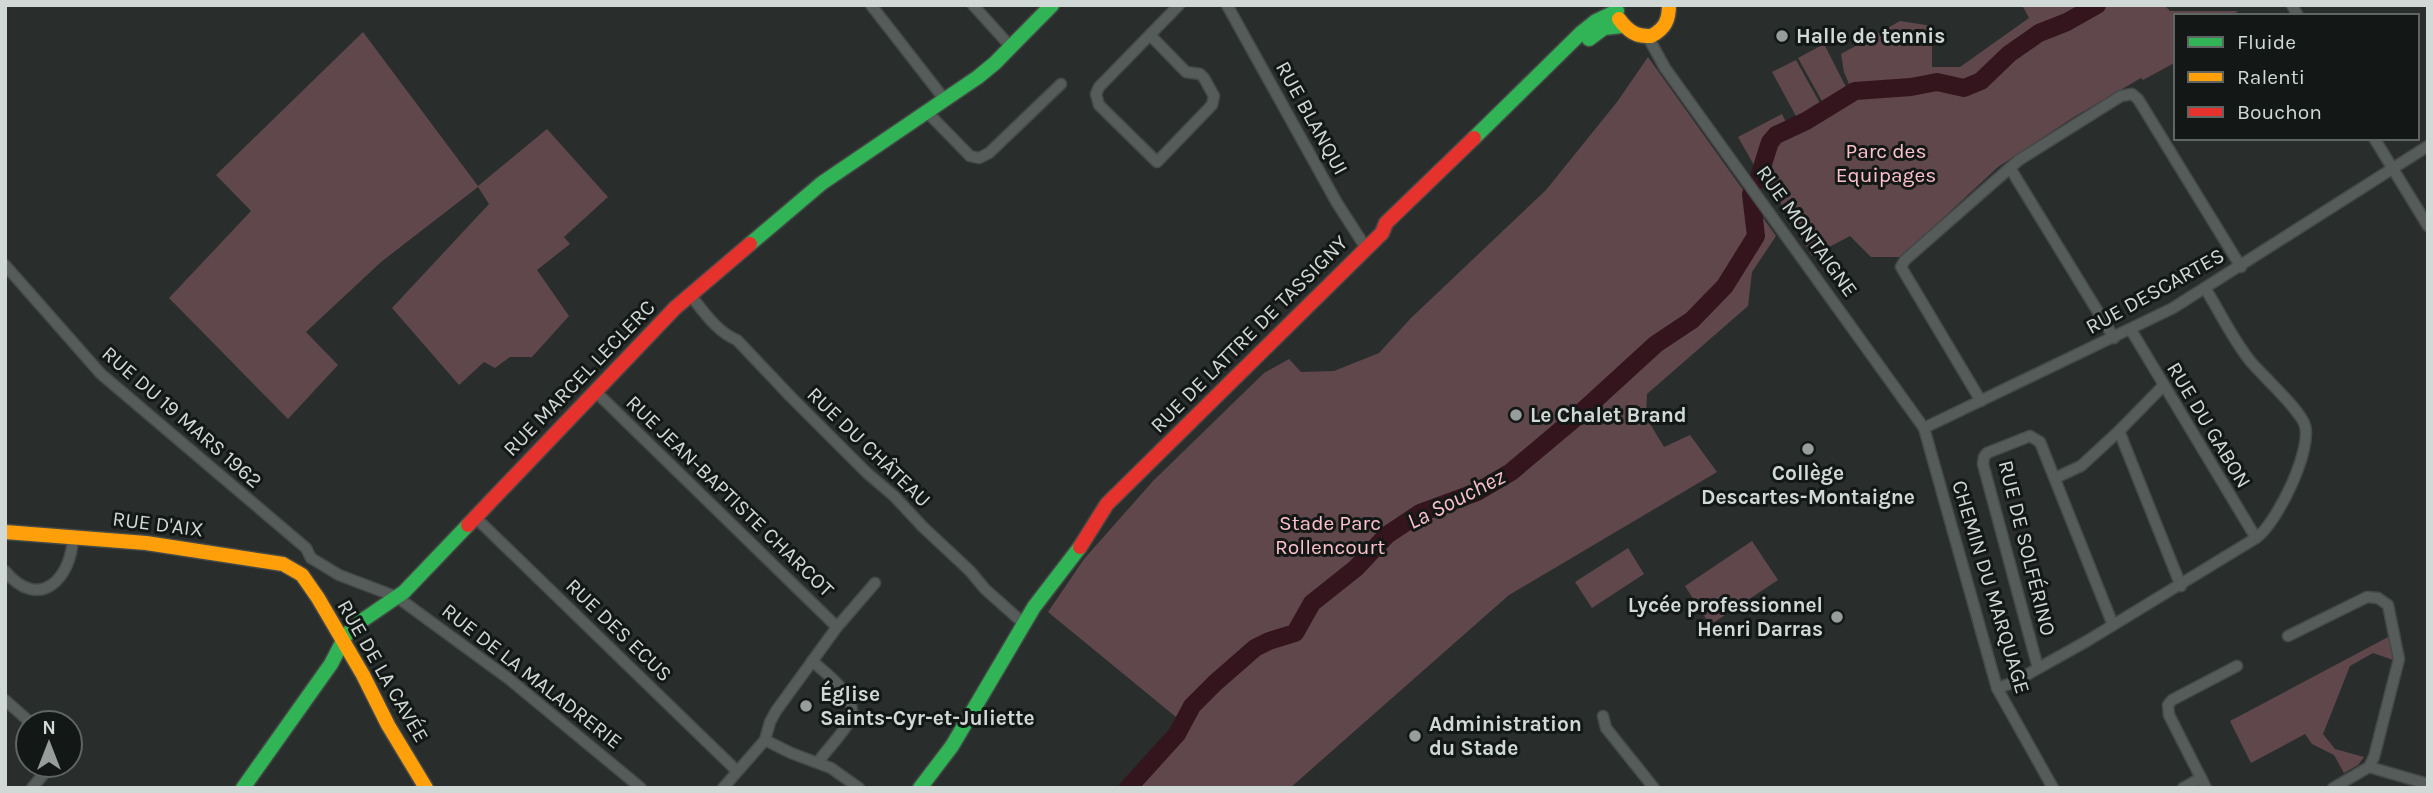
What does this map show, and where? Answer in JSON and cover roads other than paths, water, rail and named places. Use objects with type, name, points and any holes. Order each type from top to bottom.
[{"type":"street","points":[[870,5],[945,100]]},
{"type":"street","points":[[973,5],[1011,47]]},
{"type":"street","name":"RUE MARCEL LECLERC","points":[[346,646],[360,622],[397,597],[675,308],[822,183],[978,77],[1052,5]]},
{"type":"street","points":[[1150,35],[1186,72],[1200,74],[1214,96],[1212,105],[1157,162],[1096,100],[1099,87],[1179,5]]},
{"type":"street","name":"RUE BLANQUI","points":[[1227,5],[1337,203],[1366,248]]},
{"type":"street","points":[[1591,25],[1595,5]]},
{"type":"street","points":[[1615,7],[1622,26],[1632,34],[1654,34],[1669,16],[1669,5]]},
{"type":"street","name":"RUE DE LATTRE DE TASSIGNY","points":[[1382,233],[1386,223],[1591,25],[1615,7]]},
{"type":"street","name":"RUE DE LATTRE DE TASSIGNY","points":[[920,788],[953,746],[1023,623],[1087,537],[1107,504],[1366,248],[1382,233],[1394,228],[1594,33],[1606,27],[1622,26]]},
{"type":"street","name":"RUE MONTAIGNE","points":[[1654,34],[1657,56],[1924,428]]},
{"type":"street","points":[[922,115],[970,156],[979,158],[989,153],[1060,84]]},
{"type":"street","points":[[1981,401],[1900,267],[2010,167],[2122,96],[2132,94],[2138,99],[2241,267]]},
{"type":"street","points":[[2375,140],[2428,226]]},
{"type":"street","name":"RUE DESCARTES","points":[[1924,428],[2173,308],[2428,146]]},
{"type":"street","points":[[2010,167],[2114,338]]},
{"type":"street","name":"RUE DU 19 MARS 1962","points":[[5,265],[101,374],[306,548],[311,558],[340,575],[397,597]]},
{"type":"street","points":[[1997,688],[2012,683],[2181,586],[2256,538],[2263,533],[2281,505],[2301,459],[2306,439],[2304,422],[2249,360],[2205,288]]},
{"type":"street","name":"RUE DU CHÂTEAU","points":[[691,296],[715,324],[729,337],[737,340],[781,388],[1023,623]]},
{"type":"street","name":"RUE DU GABON","points":[[2131,330],[2256,538]]},
{"type":"street","points":[[2113,625],[2055,478],[2081,466],[2163,386]]},
{"type":"street","name":"RUE JEAN-BAPTISTE CHARCOT","points":[[596,392],[836,627]]},
{"type":"street","name":"CHEMIN DU MARQUAGE","points":[[1924,428],[1997,688],[2053,788]]},
{"type":"street","points":[[2119,431],[2181,586]]},
{"type":"street","name":"RUE DE SOLFÉRINO","points":[[2038,668],[1983,464],[1984,457],[1987,453],[2029,436],[2040,442],[2055,478]]},
{"type":"street","name":"RUE DES ECUS","points":[[475,517],[737,771]]},
{"type":"street","name":"RUE D'AIX","points":[[5,532],[177,547],[283,564],[302,575]]},
{"type":"street","points":[[5,571],[28,590],[49,588],[65,569],[71,555],[73,536]]},
{"type":"street","points":[[302,575],[311,558]]},
{"type":"street","name":"RUE DE LA CAVÉE","points":[[302,575],[346,646],[388,725],[426,788]]},
{"type":"street","points":[[723,788],[765,740],[776,711],[836,627],[875,583]]},
{"type":"street","name":"RUE DE LA MALADRERIE","points":[[397,597],[509,679],[641,788]]},
{"type":"street","points":[[2288,636],[2367,597],[2378,598],[2388,605],[2399,659],[2374,757],[2369,767],[2333,788]]},
{"type":"street","points":[[243,788],[346,646]]},
{"type":"street","points":[[812,662],[827,673],[847,696],[852,709],[850,720],[818,762]]},
{"type":"street","points":[[2183,788],[2204,783],[2169,715],[2168,705],[2172,700],[2237,666]]},
{"type":"street","points":[[1603,716],[1606,728],[1654,788]]},
{"type":"street","points":[[765,740],[818,762],[859,788]]},
{"type":"street","points":[[2369,767],[2428,784]]},
{"type":"waterway","name":"La Souchez","points":[[1758,180],[1770,142],[1776,135],[1806,121],[1855,91],[1911,87],[1937,82],[1964,88],[1981,81],[2009,54],[2039,33],[2067,22],[2097,5]]},
{"type":"waterway","name":"La Souchez","points":[[1128,788],[1177,734],[1192,706],[1215,683],[1255,648],[1295,633],[1312,603],[1356,568],[1387,535],[1420,513],[1477,492],[1511,472],[1656,344],[1692,320],[1725,286],[1756,236],[1751,194]]},
{"type":"place","name":"Halle de tennis","points":[[1782,36]]},
{"type":"place","name":"Le Chalet Brand","points":[[1516,415]]},
{"type":"place","name":"Collège Descartes-Montaigne","points":[[1808,449]]},
{"type":"place","name":"Lycée professionnel Henri Darras","points":[[1837,617]]},
{"type":"place","name":"Église Saints-Cyr-et-Juliette","points":[[806,706]]},
{"type":"place","name":"Administration du Stade","points":[[1415,736]]},
{"type":"park label","name":"Parc des Equipages","points":[[1886,163]]},
{"type":"park label","name":"Stade Parc Rollencourt","points":[[1330,535]]}]
